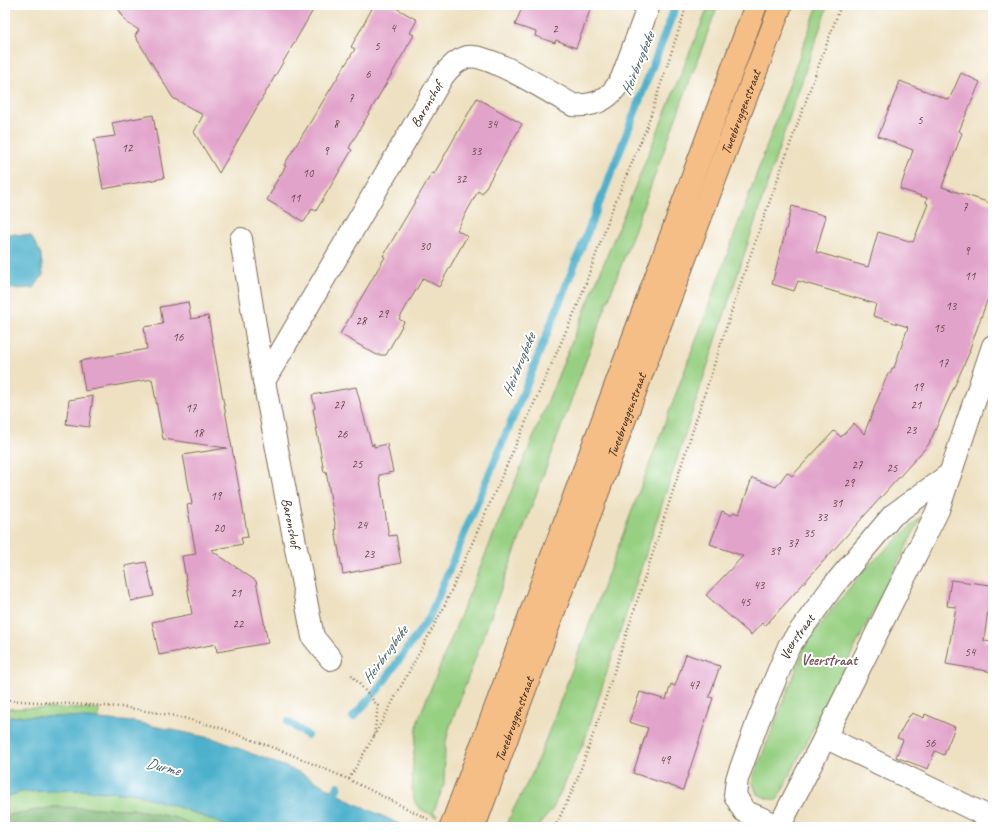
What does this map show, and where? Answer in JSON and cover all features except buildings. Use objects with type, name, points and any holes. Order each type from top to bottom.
[{"type":"main road","name":"Tweebruggenstraat","points":[[459,825],[637,328],[756,5]]},
{"type":"main road","name":"Tweebruggenstraat","points":[[459,825],[653,342],[781,5]]},
{"type":"street","name":"Baronshof","points":[[264,381],[442,76],[450,67],[468,57],[478,56],[499,64],[573,106],[592,105],[600,102],[617,88],[649,5]]},
{"type":"street","name":"Baronshof","points":[[241,238],[264,381],[313,636],[331,659]]},
{"type":"street","name":"Veerstraat","points":[[950,474],[893,515],[833,586],[789,646],[758,721],[737,779],[735,795],[744,811],[779,827],[938,510],[993,346]]},
{"type":"street","points":[[825,737],[993,819]]},
{"type":"path","points":[[348,779],[374,736],[443,609],[579,302],[612,210],[646,129],[687,5]]},
{"type":"path","points":[[555,827],[575,785],[598,721],[744,273],[796,125],[841,5]]},
{"type":"path","points":[[358,681],[378,706],[374,736]]},
{"type":"path","points":[[5,700],[122,707],[176,716],[228,730],[290,754],[348,779],[430,820]]},
{"type":"green space","points":[[709,5],[718,5],[449,729],[445,746],[444,785],[433,813],[437,815],[436,817],[418,807],[414,800],[412,779],[418,720]]},
{"type":"green space","points":[[818,5],[828,5],[784,133],[584,742],[553,808],[538,827],[506,827],[513,810],[532,774],[549,731],[698,335]]},
{"type":"green space","points":[[922,516],[777,800],[769,799],[757,794],[752,781],[808,639],[865,569]]},
{"type":"green space","points":[[5,709],[99,709],[98,719],[19,716],[5,718]]},
{"type":"green space","points":[[79,790],[136,794],[184,809],[229,827],[198,827],[177,818],[133,809],[53,807],[5,816],[5,797],[21,792]]},
{"type":"green space","points":[[53,807],[133,809],[177,818],[198,827],[5,827],[5,816]]},
{"type":"water","points":[[5,233],[31,236],[41,254],[43,275],[34,288],[12,289],[5,286]]},
{"type":"water","name":"Durme","points":[[19,716],[74,717],[135,722],[215,739],[301,773],[354,803],[406,827],[229,827],[184,809],[136,794],[79,790],[21,792],[5,797],[5,718]]},
{"type":"waterway","name":"Heirbrugbeke","points":[[353,717],[379,688],[429,618],[524,391],[620,151],[676,5]]},
{"type":"waterway","points":[[288,722],[307,735]]},
{"type":"waterway","name":"Heirbrugbeke","points":[[331,802],[338,786]]},
{"type":"district","name":"Veerstraat","points":[[829,660]]}]
